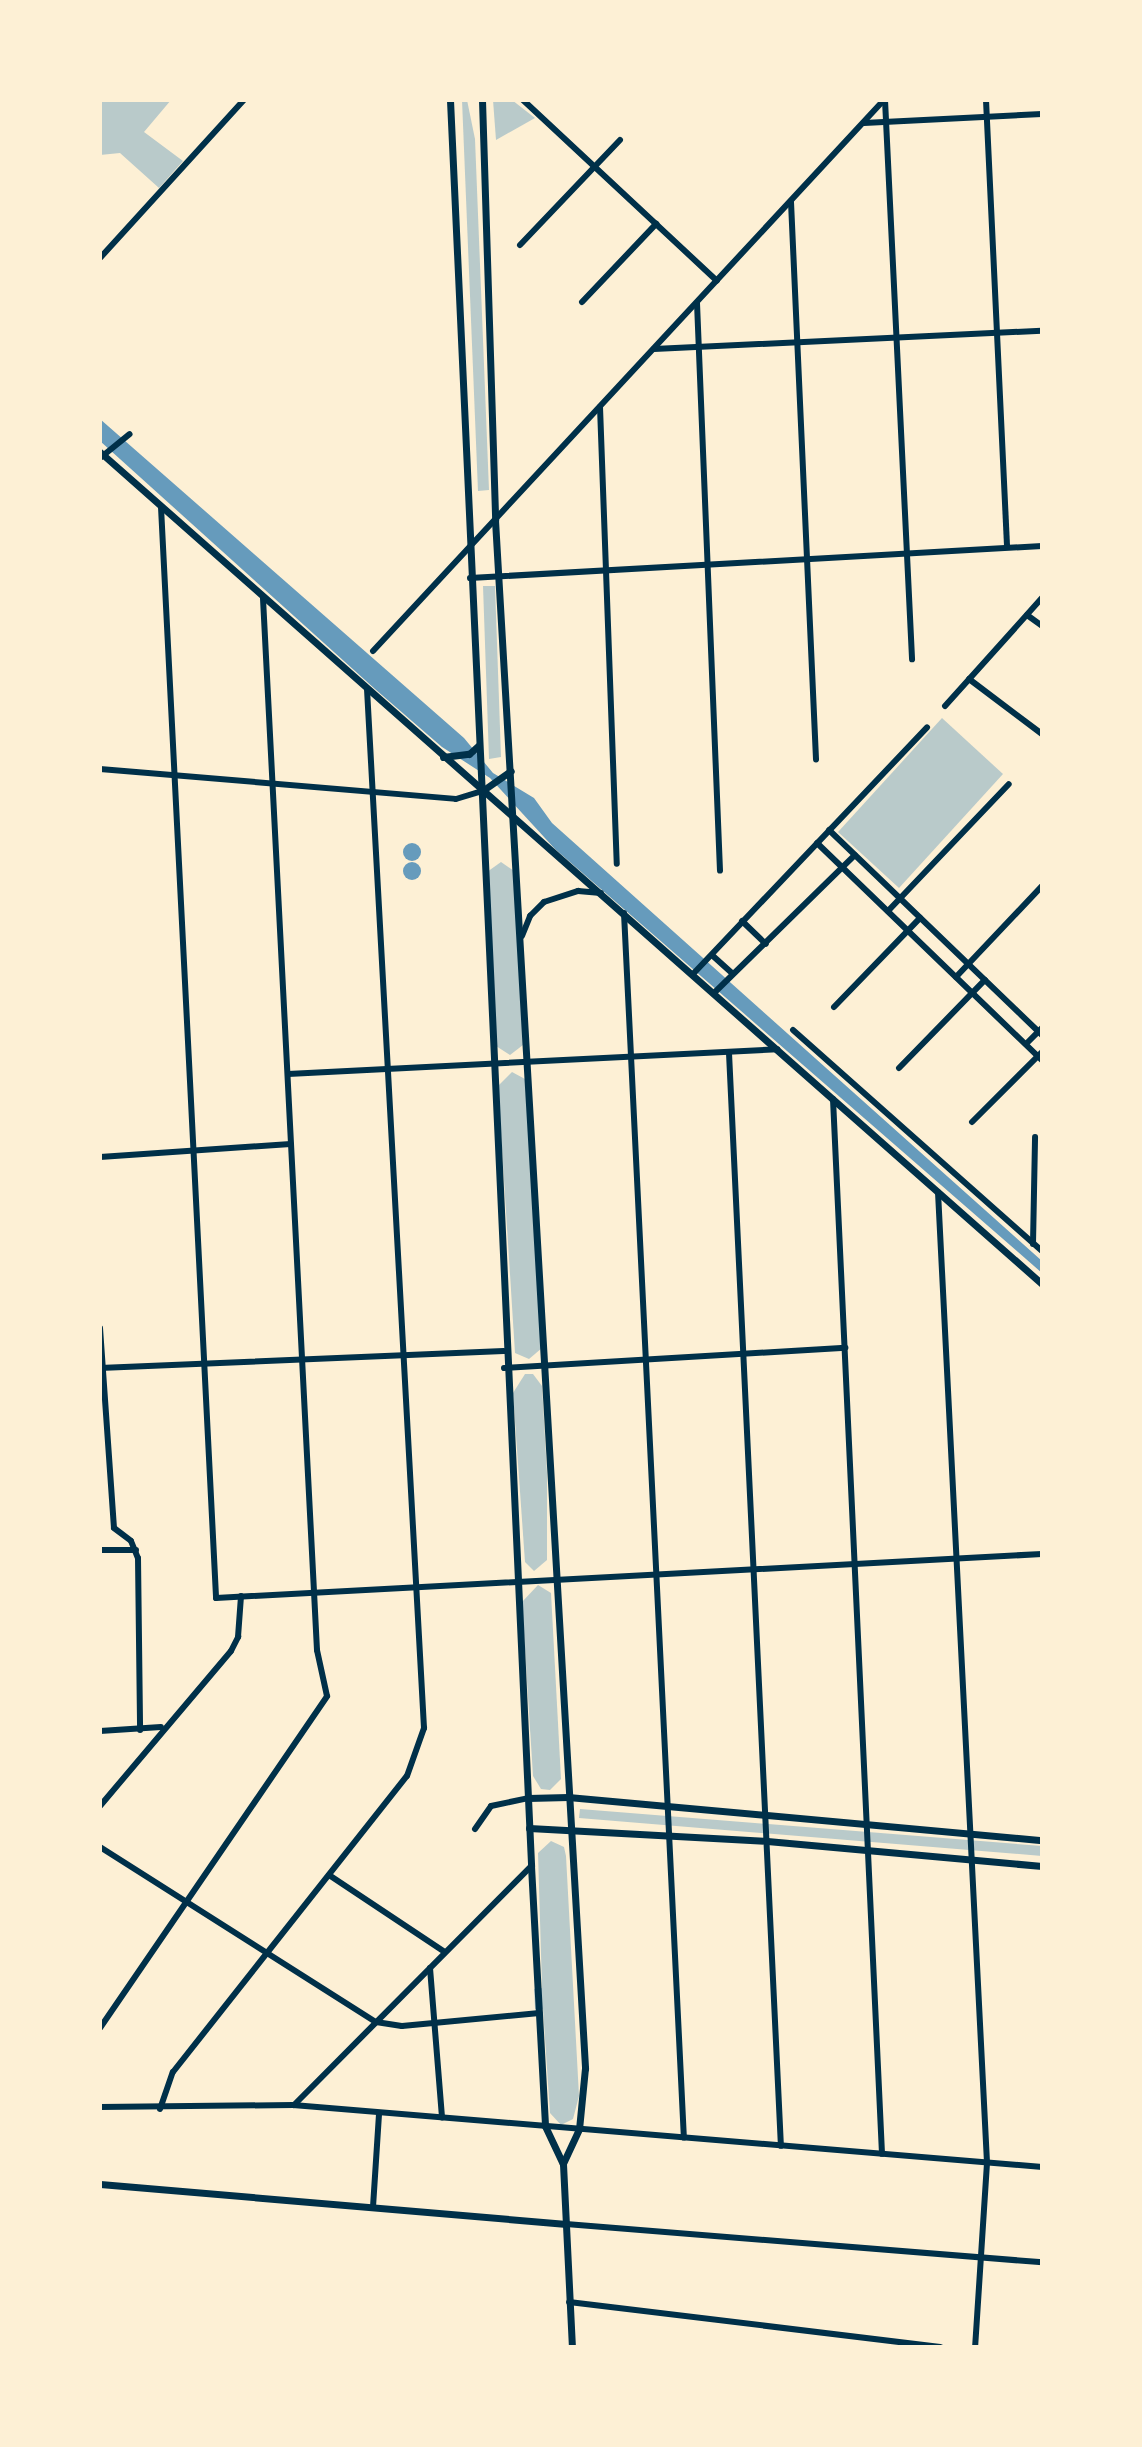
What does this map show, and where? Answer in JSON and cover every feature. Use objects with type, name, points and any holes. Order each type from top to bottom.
[{"type":"street","points":[[100,258],[244,100]]},
{"type":"street","points":[[450,100],[482,791],[504,1368],[545,2126],[563,2164],[572,2347]]},
{"type":"street","points":[[482,100],[495,520],[522,936],[543,1366],[585,2068],[579,2129],[563,2164]]},
{"type":"street","points":[[523,100],[717,281]]},
{"type":"street","points":[[373,651],[885,100]]},
{"type":"street","points":[[885,100],[912,659]]},
{"type":"street","points":[[986,100],[1007,547]]},
{"type":"street","points":[[864,123],[1042,114]]},
{"type":"street","points":[[520,245],[620,140]]},
{"type":"street","points":[[791,202],[804,557],[816,759]]},
{"type":"street","points":[[582,302],[656,224]]},
{"type":"street","points":[[697,303],[720,871]]},
{"type":"street","points":[[654,349],[1042,331]]},
{"type":"street","points":[[600,407],[617,864]]},
{"type":"street","points":[[130,434],[104,456],[1042,1285]]},
{"type":"street","points":[[161,507],[190,1150],[216,1598],[1042,1554]]},
{"type":"street","points":[[470,578],[1042,546]]},
{"type":"street","points":[[100,2028],[323,1706],[326,1685],[318,1663],[263,598]]},
{"type":"street","points":[[945,706],[1042,598]]},
{"type":"street","points":[[1027,615],[1042,626]]},
{"type":"street","points":[[969,679],[1042,734]]},
{"type":"street","points":[[160,2109],[173,2072],[407,1776],[422,1746],[367,690]]},
{"type":"street","points":[[693,974],[927,727]]},
{"type":"street","points":[[443,757],[469,754],[479,745]]},
{"type":"street","points":[[100,769],[456,799],[482,791],[511,771]]},
{"type":"street","points":[[888,911],[1009,784]]},
{"type":"street","points":[[829,830],[1041,1031],[1026,1044]]},
{"type":"street","points":[[817,843],[1041,1056],[972,1122]]},
{"type":"street","points":[[714,993],[855,855]]},
{"type":"street","points":[[956,977],[1042,886]]},
{"type":"street","points":[[522,936],[530,916],[544,902],[578,891],[602,893]]},
{"type":"street","points":[[624,913],[684,2138]]},
{"type":"street","points":[[834,1007],[920,918]]},
{"type":"street","points":[[742,921],[766,944]]},
{"type":"street","points":[[713,956],[732,973]]},
{"type":"street","points":[[899,1068],[985,980]]},
{"type":"street","points":[[793,1030],[1042,1251]]},
{"type":"street","points":[[288,1074],[777,1049]]},
{"type":"street","points":[[729,1053],[781,2146]]},
{"type":"street","points":[[833,1099],[872,1851],[882,2154]]},
{"type":"street","points":[[1033,1244],[1035,1137]]},
{"type":"street","points":[[100,1157],[291,1144]]},
{"type":"street","points":[[938,1192],[987,2163],[975,2347]]},
{"type":"street","points":[[100,1328],[114,1528],[136,1550],[140,1730]]},
{"type":"street","points":[[504,1368],[845,1348]]},
{"type":"street","points":[[101,1368],[504,1351]]},
{"type":"street","points":[[100,1550],[136,1550]]},
{"type":"street","points":[[100,1806],[167,1722],[231,1651],[238,1637],[241,1596]]},
{"type":"street","points":[[100,1731],[158,1729],[167,1722]]},
{"type":"street","points":[[475,1829],[491,1806],[528,1798],[568,1797],[1042,1840]]},
{"type":"street","points":[[529,1828],[571,1827],[767,1841],[1042,1866]]},
{"type":"street","points":[[100,1847],[376,2022],[435,2022],[539,2013]]},
{"type":"street","points":[[293,2105],[531,1866]]},
{"type":"street","points":[[329,1875],[445,1952]]},
{"type":"street","points":[[430,1968],[442,2118]]},
{"type":"street","points":[[100,2006],[111,2010]]},
{"type":"street","points":[[100,2107],[160,2109],[293,2105],[1042,2167]]},
{"type":"street","points":[[373,2207],[379,2113]]},
{"type":"street","points":[[100,2184],[1042,2262]]},
{"type":"street","points":[[569,2302],[940,2347]]},
{"type":"shaded area","points":[[100,100],[171,100],[144,132],[183,161],[159,188],[120,153],[100,155]]},
{"type":"shaded area","points":[[462,100],[467,100],[475,139],[489,490],[478,491]]},
{"type":"shaded area","points":[[493,100],[512,100],[535,118],[496,140]]},
{"type":"shaded area","points":[[483,586],[495,586],[501,757],[489,759]]},
{"type":"shaded area","points":[[942,718],[1003,774],[899,888],[838,832]]},
{"type":"shaded area","points":[[501,862],[514,871],[523,1045],[510,1055],[496,1046],[487,872]]},
{"type":"shaded area","points":[[512,1072],[525,1079],[542,1348],[529,1359],[515,1353],[498,1086]]},
{"type":"shaded area","points":[[525,1374],[533,1374],[542,1386],[547,1473],[547,1560],[534,1571],[525,1562],[513,1393]]},
{"type":"shaded area","points":[[538,1585],[551,1593],[561,1779],[550,1790],[541,1789],[533,1776],[522,1602]]},
{"type":"shaded area","points":[[580,1809],[1042,1846],[1042,1856],[579,1818]]},
{"type":"shaded area","points":[[551,1841],[564,1847],[566,1856],[579,2096],[573,2119],[561,2125],[550,2113],[543,2009],[535,2009],[534,1989],[542,1988],[538,1853]]},
{"type":"water","points":[[100,419],[464,738],[493,773],[534,798],[552,823],[1042,1261],[1042,1273],[555,849],[490,778],[442,747],[100,441]]},
{"type":"water","points":[[412,843],[421,852],[412,861],[403,852]]},
{"type":"water","points":[[408,862],[416,862],[421,871],[419,878],[408,880],[403,875],[403,867]]}]
